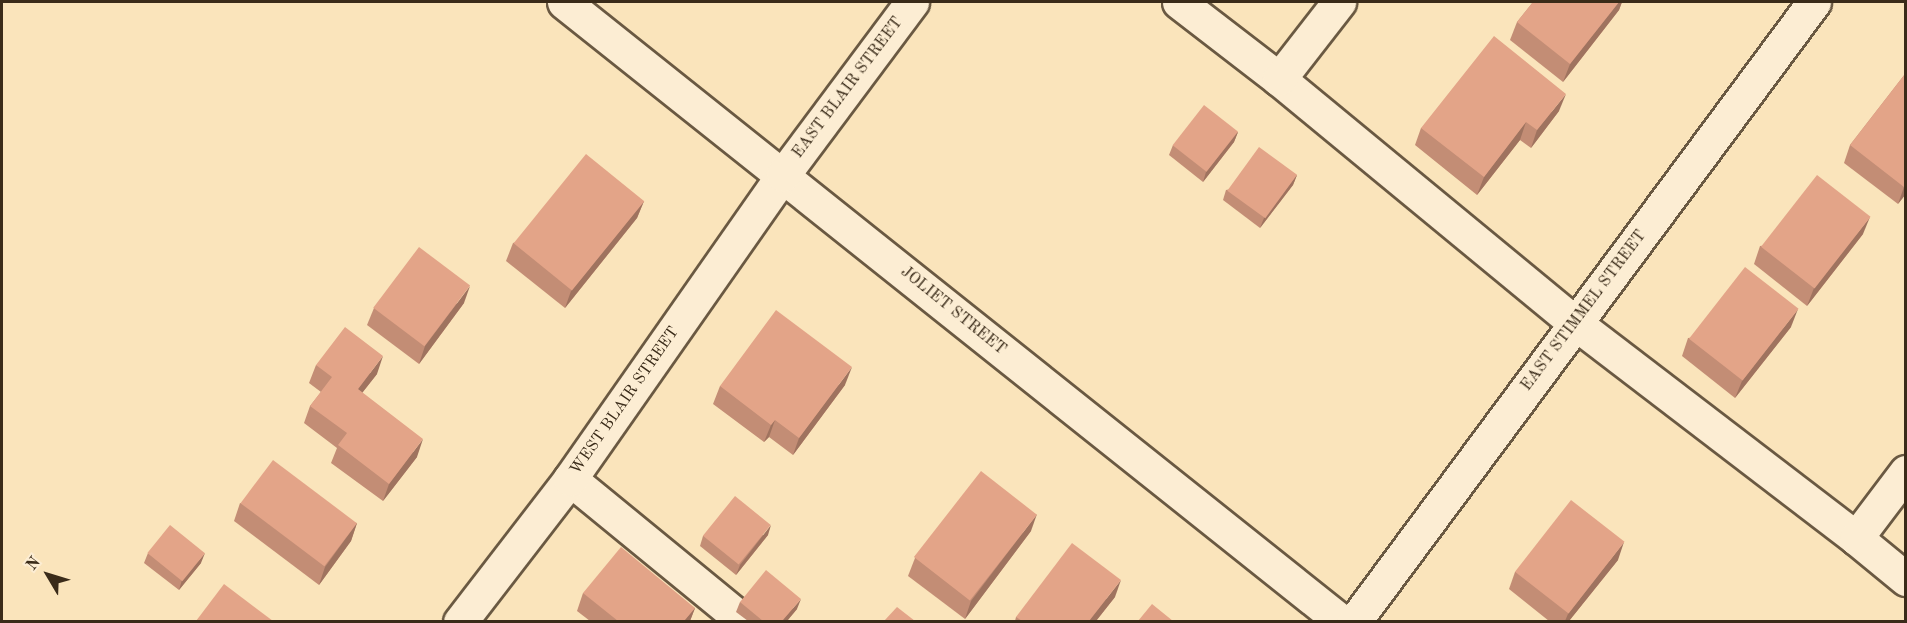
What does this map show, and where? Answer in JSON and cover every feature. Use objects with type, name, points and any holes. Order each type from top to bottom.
[{"type":"street","name":"JOLIET STREET","points":[[564,2],[1342,621]]},
{"type":"street","name":"EAST BLAIR STREET","points":[[783,175],[912,2]]},
{"type":"street","points":[[1179,2],[1279,79],[1575,323],[1856,538],[1905,579]]},
{"type":"street","points":[[1279,79],[1339,2]]},
{"type":"street","name":"EAST STIMMEL STREET","points":[[1354,621],[1814,2]]},
{"type":"street","name":"WEST BLAIR STREET","points":[[460,621],[570,479],[783,175]]},
{"type":"street","points":[[1856,538],[1905,472]]},
{"type":"street","points":[[570,479],[745,621]]},
{"type":"building","points":[[1533,2],[1619,2],[1570,64],[1517,22]]},
{"type":"building","points":[[1494,36],[1566,94],[1537,130],[1526,122],[1484,177],[1421,128]]},
{"type":"building","points":[[1905,74],[1905,185],[1904,187],[1850,145]]},
{"type":"building","points":[[1204,105],[1238,131],[1206,172],[1173,145]]},
{"type":"building","points":[[1259,147],[1297,175],[1265,218],[1227,191]]},
{"type":"building","points":[[586,154],[644,201],[572,291],[514,243]]},
{"type":"building","points":[[1817,175],[1871,217],[1815,289],[1761,247]]},
{"type":"building","points":[[419,247],[470,286],[424,346],[373,308]]},
{"type":"building","points":[[1745,267],[1799,309],[1743,381],[1689,339]]},
{"type":"building","points":[[776,310],[852,367],[799,438],[775,420],[771,425],[720,386]]},
{"type":"building","points":[[345,327],[383,356],[358,389],[423,439],[389,484],[338,445],[347,433],[310,406],[332,377],[316,365]]},
{"type":"building","points":[[273,460],[357,523],[324,566],[241,503]]},
{"type":"building","points":[[981,471],[1037,515],[970,601],[914,557]]},
{"type":"building","points":[[735,496],[771,525],[739,565],[703,536]]},
{"type":"building","points":[[1571,500],[1625,542],[1569,614],[1515,572]]},
{"type":"building","points":[[170,525],[205,553],[182,581],[147,553]]},
{"type":"building","points":[[1072,543],[1121,580],[1089,621],[1022,621],[1016,617]]},
{"type":"building","points":[[621,547],[695,608],[684,621],[618,621],[583,593]]},
{"type":"building","points":[[766,570],[801,599],[782,621],[763,621],[740,602]]},
{"type":"building","points":[[224,584],[273,621],[196,621]]},
{"type":"building","points":[[1152,604],[1173,621],[1138,621]]},
{"type":"building","points":[[897,607],[915,621],[884,621]]}]
